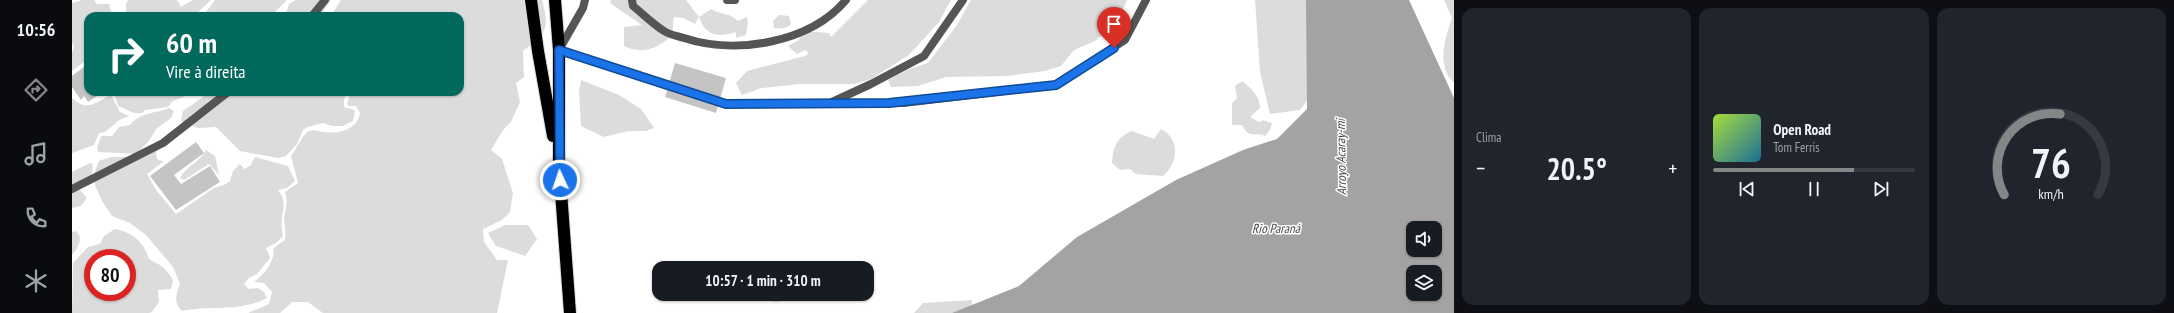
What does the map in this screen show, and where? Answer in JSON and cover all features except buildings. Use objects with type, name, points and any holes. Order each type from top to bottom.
[{"type":"highway","points":[[531,0],[538,51],[558,165]]},
{"type":"highway","points":[[555,0],[559,50],[558,165],[570,313]]},
{"type":"lane","points":[[315,12],[325,0]]},
{"type":"lane","points":[[585,0],[583,8],[559,50],[726,104],[903,103],[1056,85],[1125,40],[1146,0]]},
{"type":"lane","points":[[632,0],[633,6],[665,32],[699,43],[737,46],[776,42],[809,28],[836,12],[846,0]]},
{"type":"lane","points":[[727,0],[735,0]]},
{"type":"lane","points":[[829,103],[871,84],[924,56],[963,0]]},
{"type":"lane","points":[[72,189],[163,143],[223,96]]},
{"type":"shaded area","points":[[82,0],[94,0],[97,4],[109,4],[111,12],[84,12],[84,62],[72,71],[72,53],[74,47],[72,42],[72,3]]},
{"type":"shaded area","points":[[128,0],[177,0],[181,7],[193,0],[211,0],[198,12],[126,12],[126,4]]},
{"type":"shaded area","points":[[215,0],[287,0],[275,12],[206,12]]},
{"type":"shaded area","points":[[296,0],[331,0],[323,12],[287,12],[289,4]]},
{"type":"shaded area","points":[[341,0],[542,0],[546,25],[537,40],[523,51],[524,77],[516,83],[520,102],[511,122],[503,130],[491,150],[502,159],[513,193],[510,212],[502,220],[483,229],[484,242],[497,260],[508,260],[497,313],[323,313],[308,302],[292,302],[280,313],[248,313],[269,304],[272,292],[264,283],[254,282],[264,273],[269,265],[273,258],[273,251],[275,247],[285,240],[284,217],[287,202],[285,192],[298,183],[291,156],[306,133],[313,130],[336,132],[346,130],[351,127],[358,119],[360,113],[356,106],[348,106],[347,103],[350,96],[464,96],[464,12],[334,12]]},
{"type":"shaded area","points":[[611,0],[686,0],[699,17],[695,24],[683,18],[674,17],[672,36],[655,47],[649,49],[631,49],[624,46],[624,27],[642,25],[610,3]]},
{"type":"shaded area","points":[[868,0],[951,0],[939,22],[909,55],[871,79],[855,84],[800,84],[761,88],[742,95],[736,83],[747,71],[805,56],[809,53],[805,50],[797,54],[788,46],[799,40],[801,31],[829,33],[831,37]]},
{"type":"shaded area","points":[[971,0],[1127,0],[1121,13],[1104,33],[1095,41],[1074,50],[1061,66],[1045,71],[1006,76],[946,77],[918,86],[891,87],[888,80],[909,69],[928,63],[957,25]]},
{"type":"shaded area","points":[[1255,0],[1307,0],[1307,101],[1300,110],[1270,114],[1260,72]]},
{"type":"shaded area","points":[[1444,0],[1454,0],[1454,83],[1448,76],[1444,60],[1445,43],[1452,18]]},
{"type":"shaded area","points":[[711,9],[731,16],[738,21],[747,17],[748,23],[746,35],[736,38],[736,32],[724,35],[713,34],[705,28],[699,17]]},
{"type":"shaded area","points":[[779,15],[789,16],[791,24],[783,28],[774,28],[773,21]]},
{"type":"shaded area","points":[[581,80],[619,95],[641,109],[654,128],[646,131],[628,131],[604,137],[581,126],[579,92]]},
{"type":"shaded area","points":[[1242,81],[1249,86],[1260,104],[1260,108],[1250,117],[1259,122],[1263,120],[1272,123],[1270,130],[1265,136],[1250,134],[1242,125],[1232,125],[1232,103],[1237,98],[1235,86]]},
{"type":"shaded area","points":[[112,96],[120,112],[129,116],[119,120],[105,132],[99,133],[94,145],[72,153],[72,98],[82,105],[91,105]]},
{"type":"shaded area","points":[[115,96],[186,96],[173,101],[168,107],[145,110],[142,113],[134,113],[118,106]]},
{"type":"shaded area","points":[[204,96],[346,96],[344,107],[355,110],[353,121],[343,126],[332,126],[323,123],[307,127],[303,130],[297,144],[286,156],[278,158],[240,151],[216,127],[198,128],[181,121],[183,111]]},
{"type":"shaded area","points":[[169,108],[174,111],[171,118],[156,129],[149,141],[136,154],[98,152],[97,148],[101,136],[112,136],[119,127],[130,125],[143,115]]},
{"type":"shaded area","points":[[1161,129],[1172,139],[1175,152],[1172,165],[1163,176],[1136,174],[1130,169],[1120,170],[1112,163],[1113,152],[1117,143],[1127,133],[1132,131],[1154,139]]},
{"type":"shaded area","points":[[157,146],[156,155],[158,160],[164,161],[147,174],[156,190],[176,214],[214,188],[224,185],[230,181],[233,171],[240,164],[244,169],[250,166],[255,157],[288,166],[295,181],[287,188],[278,190],[284,202],[282,215],[283,236],[276,243],[266,248],[270,258],[257,274],[249,278],[244,284],[249,289],[258,288],[264,292],[267,298],[245,306],[182,311],[177,305],[176,301],[180,284],[173,267],[146,235],[130,223],[112,216],[102,201],[95,185],[95,171],[99,161],[111,157],[134,157]]},
{"type":"shaded area","points":[[206,150],[215,156],[219,175],[209,164],[184,180],[180,178],[186,170],[200,158]]},
{"type":"shaded area","points":[[90,163],[93,164],[91,178],[79,189],[87,198],[81,206],[72,208],[72,172]]},
{"type":"shaded area","points":[[505,225],[528,225],[537,239],[525,256],[496,246],[488,233]]},
{"type":"shaded area","points":[[115,229],[121,230],[132,235],[141,243],[149,259],[163,267],[168,272],[173,280],[171,289],[158,290],[159,302],[152,312],[72,313],[73,263],[84,251],[84,301],[136,301],[136,249],[86,249],[88,247],[100,244],[104,236]]},
{"type":"shaded area","points":[[76,231],[80,237],[80,240],[72,255],[72,232]]},
{"type":"shaded area","points":[[972,300],[972,310],[952,313],[914,313],[923,303]]},
{"type":"water","name":"Rio Paraná","points":[[1306,0],[1409,0],[1454,98],[1454,313],[952,313],[1019,286],[1077,237],[1176,180],[1243,150],[1277,139],[1307,109]]},
{"type":"route","points":[[560,180],[558,165],[559,50],[726,104],[903,103],[1056,85],[1114,48]]},
{"type":"water label","name":"Arroyo Acaray-mi","points":[[1341,157]]}]
